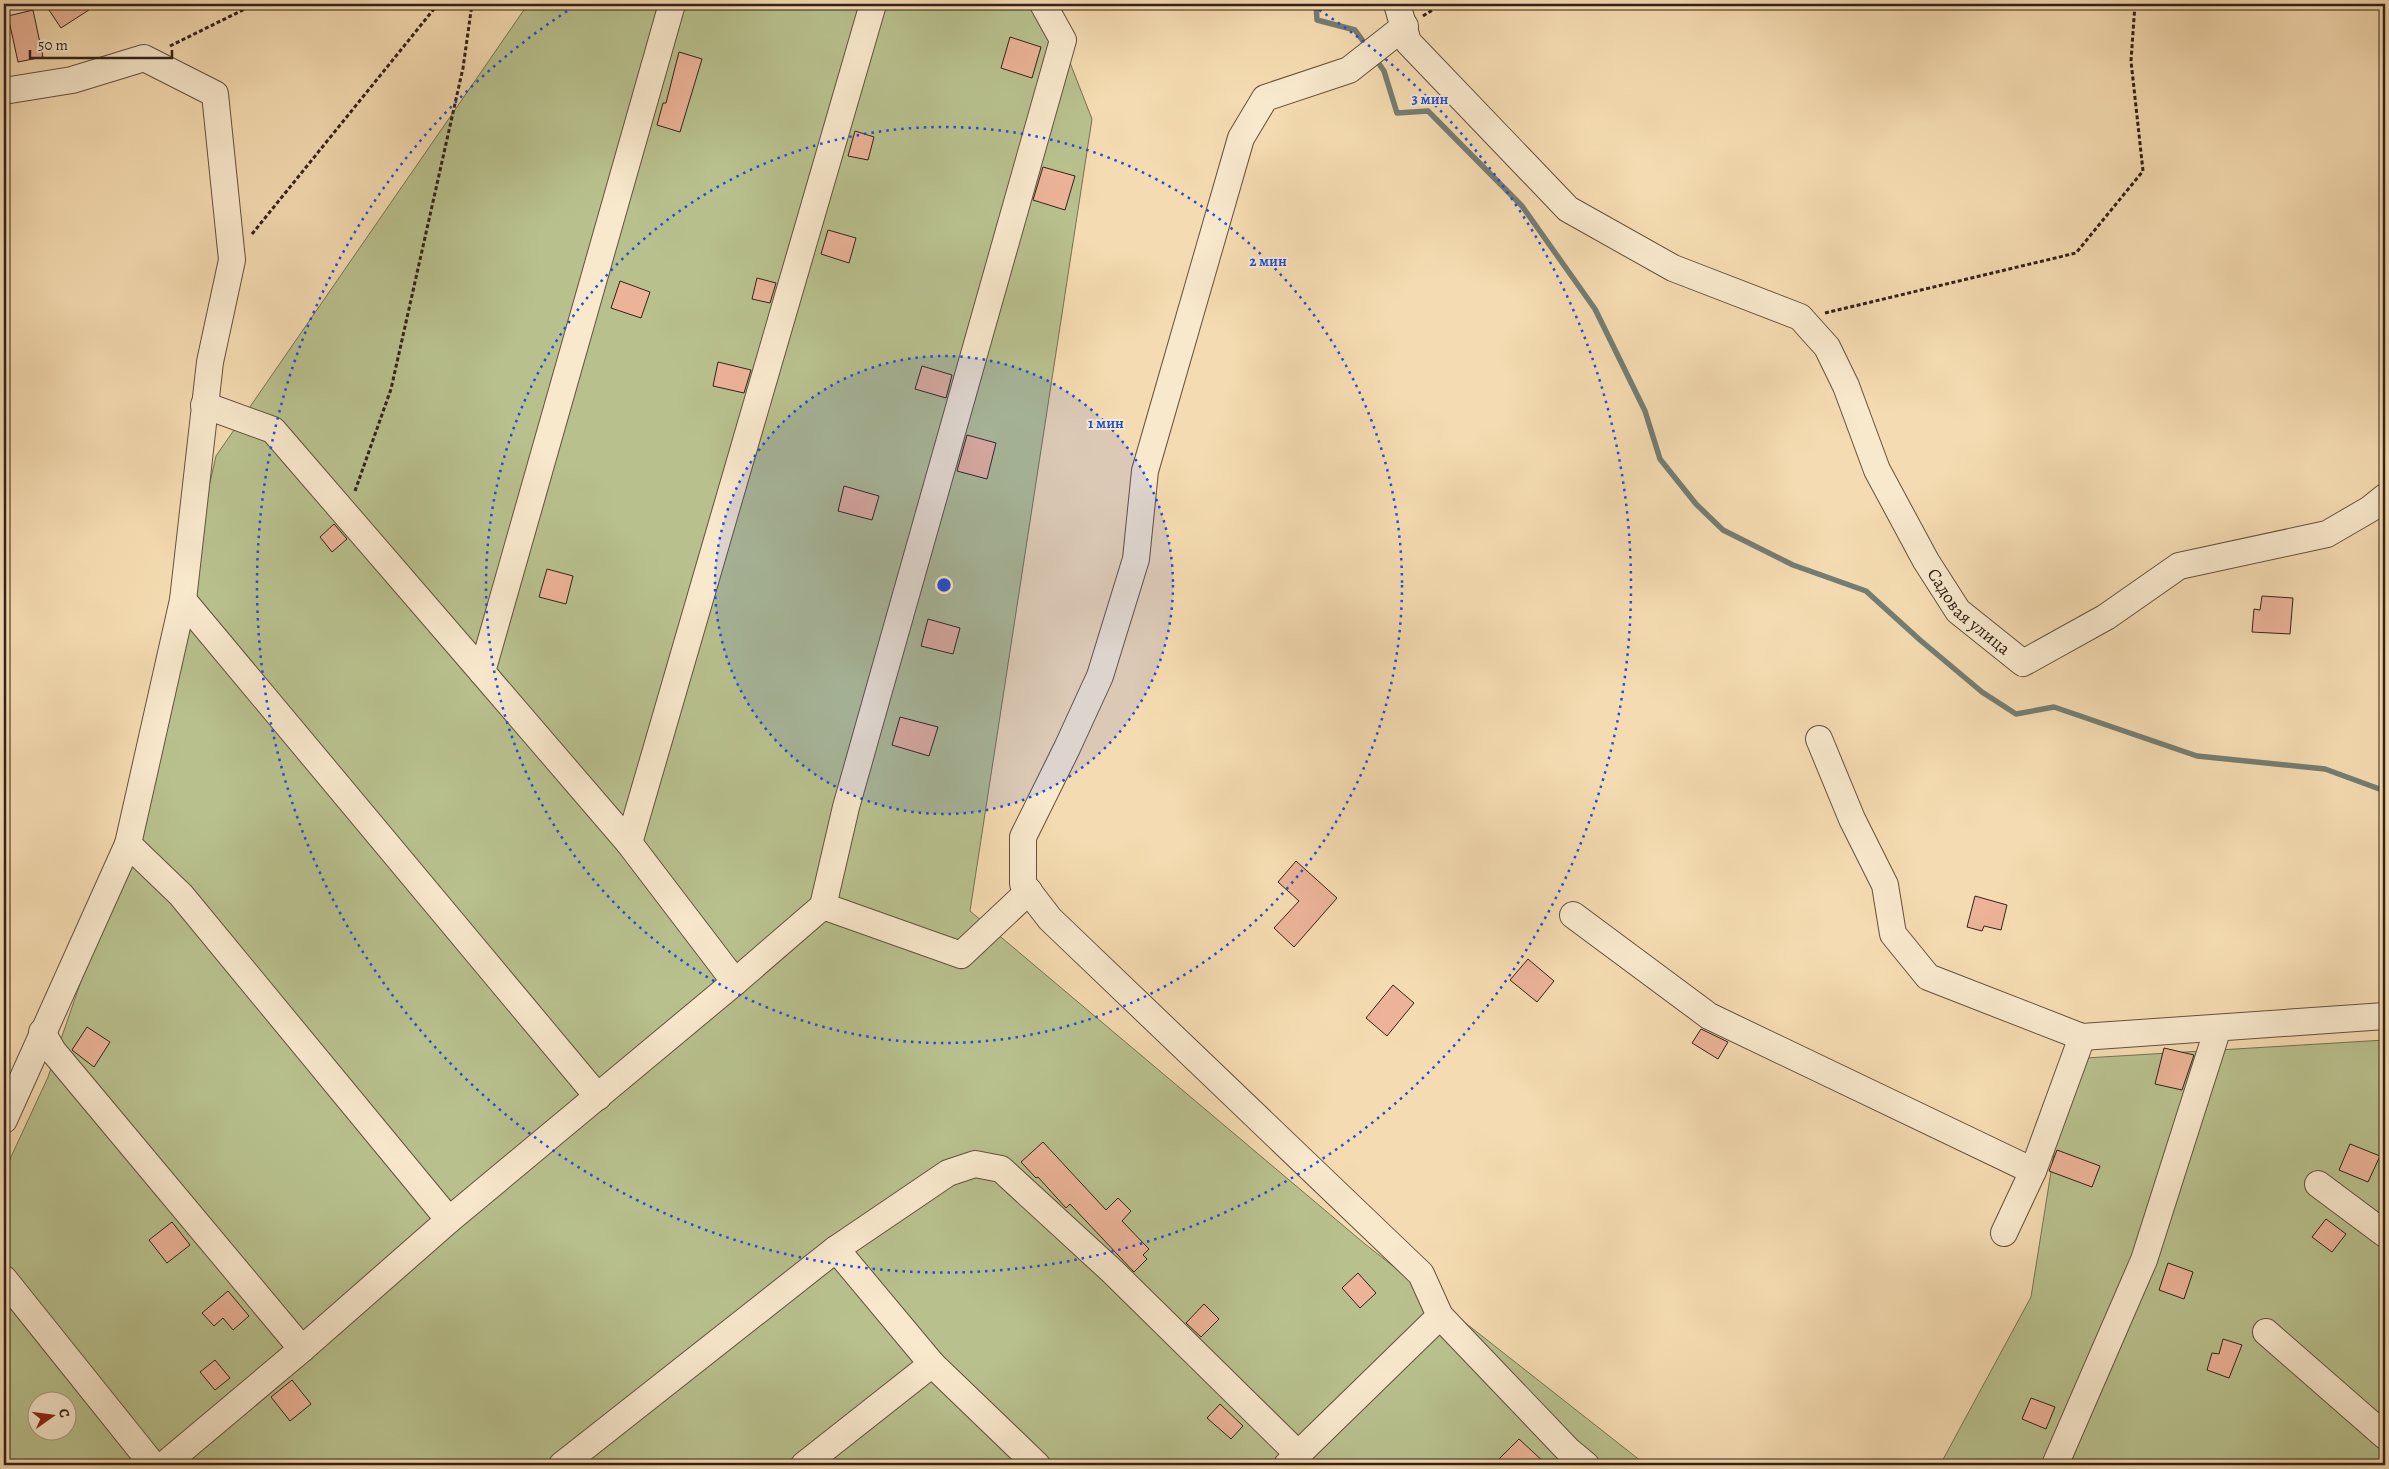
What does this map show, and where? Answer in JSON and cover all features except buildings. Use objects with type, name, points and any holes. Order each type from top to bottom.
[{"type":"street","points":[[482,672],[672,4]]},
{"type":"street","points":[[629,843],[873,4]]},
{"type":"street","points":[[164,1465],[302,1350],[449,1220],[736,982],[823,906],[846,807],[1062,40],[1043,4]]},
{"type":"street","points":[[1401,15],[1382,45],[1349,70],[1265,98],[1241,138],[1145,471],[1136,559],[1100,676],[1068,748],[1023,837],[1023,884],[1050,919],[1421,1274],[1440,1316],[1569,1460]]},
{"type":"street","name":"Садовая улица","points":[[1401,15],[1408,42],[1568,210],[1674,268],[1800,316],[1828,347],[1846,386],[1877,470],[1931,569],[1958,611],[2023,663],[2106,617],[2179,566],[2327,534],[2370,509],[2385,497]]},
{"type":"street","points":[[4,92],[72,80],[144,58],[215,94],[232,260],[210,362],[183,600],[128,844],[4,1120]]},
{"type":"street","points":[[204,405],[273,430],[629,843],[736,982]]},
{"type":"street","points":[[183,600],[598,1096]]},
{"type":"street","points":[[1819,739],[1852,819],[1885,885],[1893,934],[1928,977],[2082,1036],[2385,1016]]},
{"type":"street","points":[[128,844],[181,896],[449,1220]]},
{"type":"street","points":[[823,906],[961,956],[1029,891]]},
{"type":"street","points":[[1573,915],[1709,1016],[2034,1170]]},
{"type":"street","points":[[2055,1465],[2144,1260],[2218,1028]]},
{"type":"street","points":[[42,1032],[53,1051],[302,1350]]},
{"type":"street","points":[[2004,1234],[2034,1170],[2082,1036]]},
{"type":"street","points":[[562,1465],[836,1249],[948,1174],[975,1164],[1001,1169],[1112,1271],[1292,1460],[1440,1316]]},
{"type":"street","points":[[2318,1184],[2385,1234]]},
{"type":"street","points":[[836,1249],[932,1364],[1037,1465]]},
{"type":"street","points":[[4,1279],[153,1465]]},
{"type":"street","points":[[2266,1332],[2385,1436]]},
{"type":"street","points":[[804,1465],[932,1364]]},
{"type":"path","points":[[144,58],[255,4]]},
{"type":"path","points":[[232,260],[438,4]]},
{"type":"path","points":[[347,515],[391,389],[463,68],[472,4]]},
{"type":"path","points":[[1800,316],[1824,313],[2076,253],[2143,171],[2131,61],[2135,4]]},
{"type":"green space","points":[[528,4],[1047,4],[1092,119],[970,911],[1365,1244],[1646,1465],[4,1465],[4,1172],[48,1077],[128,844],[216,456]]},
{"type":"green space","points":[[2385,1040],[2385,1465],[1940,1465],[2031,1297],[2069,1059]]},
{"type":"waterway","points":[[1316,4],[1317,20],[1355,30],[1368,48]]},
{"type":"waterway","points":[[1375,58],[1384,71],[1397,113],[1428,111],[1522,206],[1595,309],[1645,411],[1660,459],[1696,504],[1723,530],[1793,565],[1866,591],[1982,692],[2016,714],[2054,707],[2197,756],[2325,769],[2385,791]]}]
